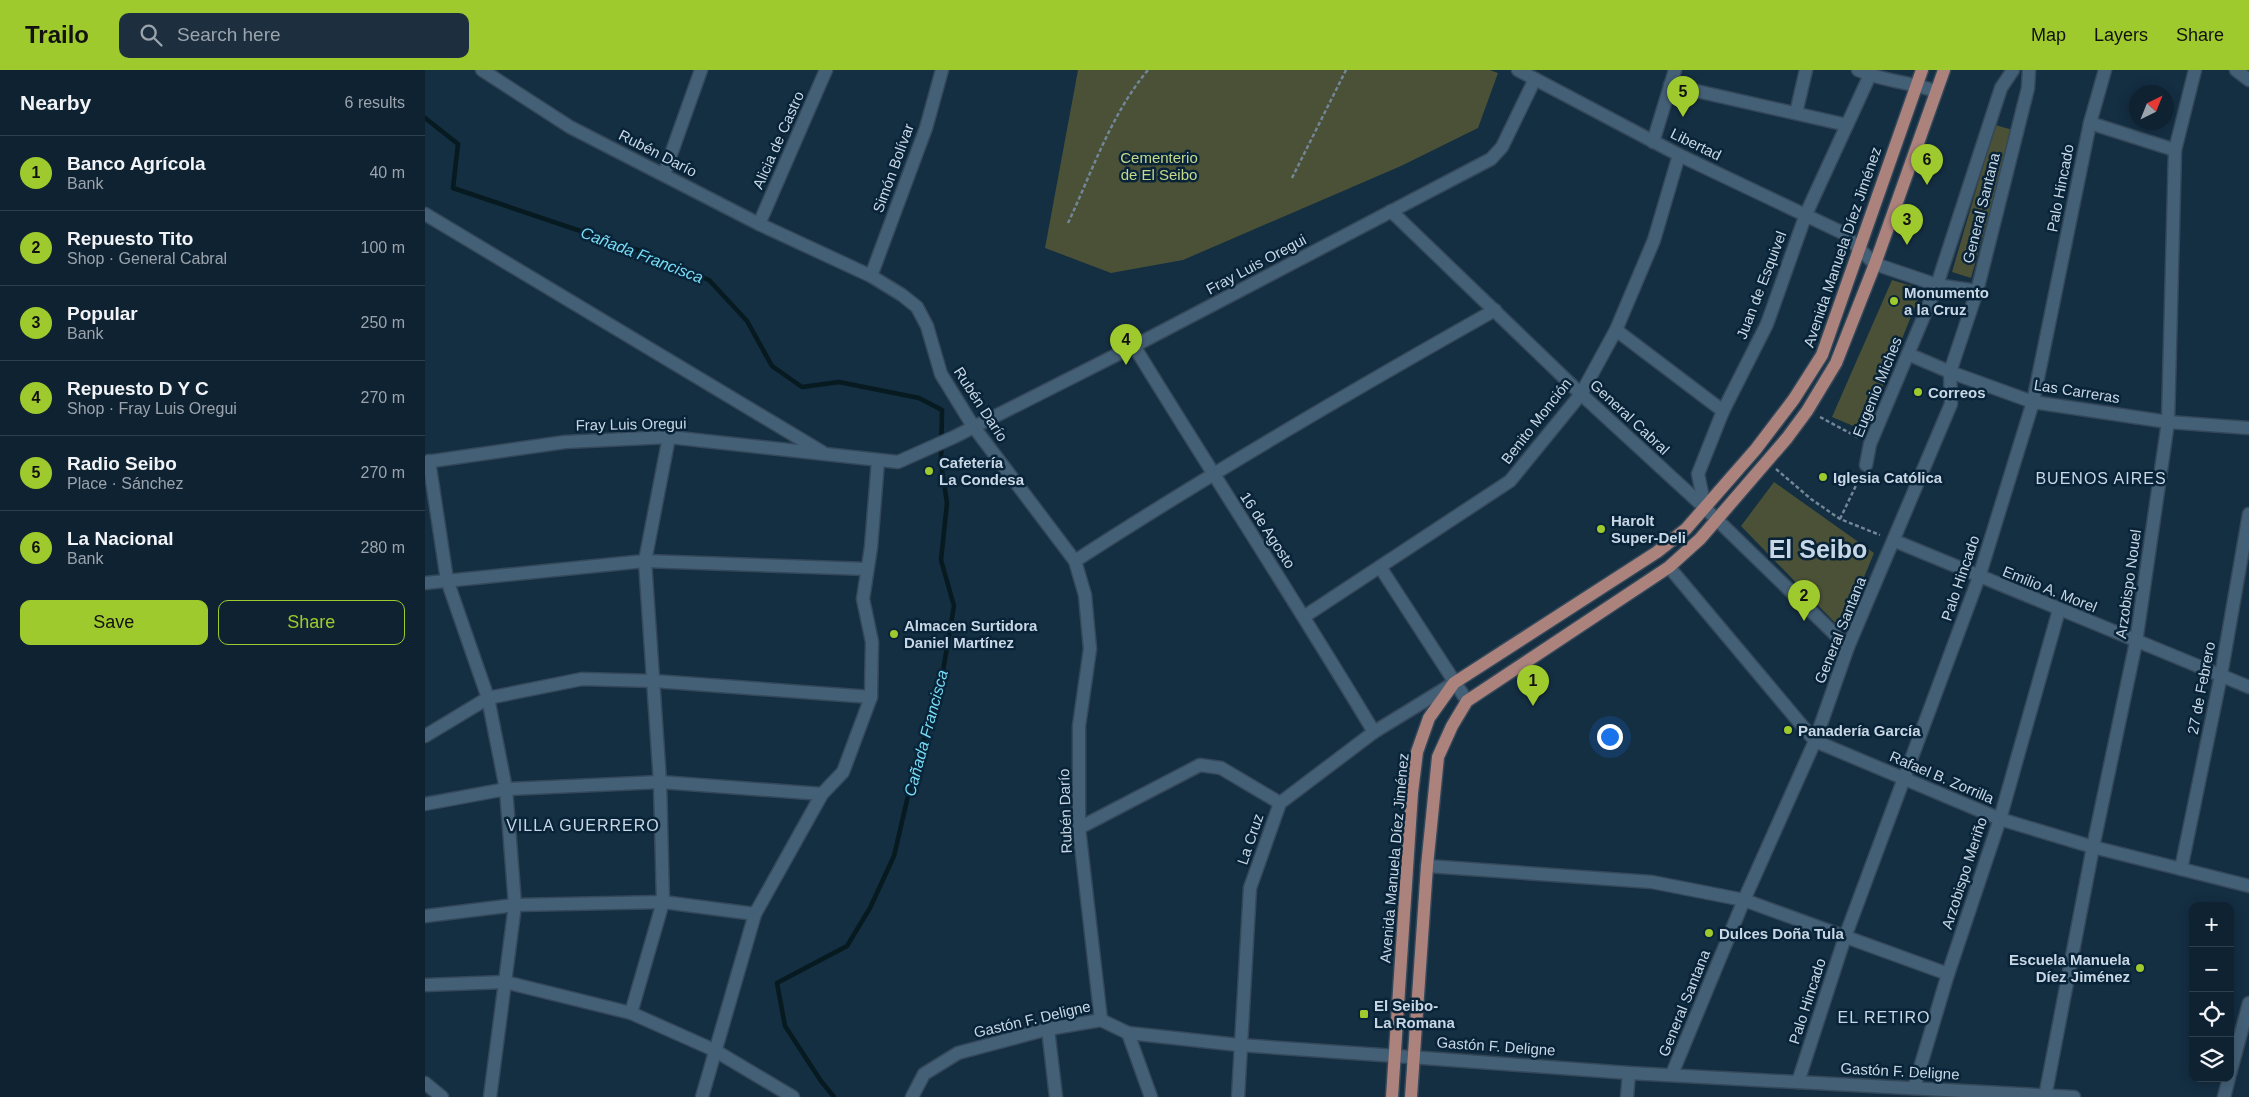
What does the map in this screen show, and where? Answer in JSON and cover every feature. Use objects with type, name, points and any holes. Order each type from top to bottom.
[{"type":"main road","name":"Avenida Manuela Díez Jiménez","points":[[1392,1097],[1412,793],[1417,752],[1429,718],[1454,682],[1657,552],[1686,529],[1757,449],[1794,399],[1822,355],[1922,70]]},
{"type":"main road","points":[[1411,1097],[1427,866],[1438,757],[1452,726],[1467,700],[1669,566],[1700,539],[1767,462],[1807,411],[1836,363],[1875,264],[1944,70]]},
{"type":"street","name":"Rubén Darío","points":[[483,70],[570,126],[759,224],[871,276],[902,295],[917,307],[927,326],[941,374],[973,426],[1075,561],[1085,595],[1090,649],[1079,726],[1079,828],[1101,1020]]},
{"type":"street","points":[[663,174],[701,70]]},
{"type":"street","name":"Alicia de Castro","points":[[759,224],[826,70]]},
{"type":"street","name":"Simón Bolívar","points":[[871,276],[926,128],[942,70]]},
{"type":"street","name":"Libertad","points":[[1518,70],[1653,142],[1843,233],[1875,264]]},
{"type":"street","points":[[1653,142],[1675,70]]},
{"type":"street","points":[[1796,113],[1805,70]]},
{"type":"street","name":"Eugenio Miches","points":[[1866,465],[1870,444],[1937,285],[2001,88],[2013,70]]},
{"type":"street","name":"General Santana","points":[[1672,1074],[1744,900],[1815,741],[1848,647],[1895,541],[1951,404],[1950,372],[1977,291],[2028,88],[2029,70]]},
{"type":"street","name":"Palo Hincado","points":[[1798,1082],[1845,937],[1979,577],[2033,402],[2090,123],[2105,70]]},
{"type":"street","name":"Arzobispo Nouel","points":[[2045,1096],[2093,847],[2136,642],[2168,422],[2175,150],[2195,70]]},
{"type":"street","points":[[2237,70],[2249,80]]},
{"type":"street","points":[[1864,73],[1916,84],[1935,91]]},
{"type":"street","name":"Juan de Esquivel","points":[[1705,508],[1697,474],[1723,410],[1767,324],[1806,214],[1847,125],[1864,73]]},
{"type":"street","name":"Fray Luis Oregui","points":[[427,461],[565,442],[669,437],[898,462],[954,437],[1134,346],[1491,159],[1502,147],[1535,80]]},
{"type":"street","points":[[1670,85],[1847,125]]},
{"type":"street","points":[[2090,123],[2175,150]]},
{"type":"street","name":"Benito Monción","points":[[1305,616],[1510,481],[1581,394],[1616,330],[1654,240],[1679,155]]},
{"type":"street","name":"General Cabral","points":[[1391,211],[1581,394],[1705,508],[1716,521],[1848,647]]},
{"type":"street","points":[[425,214],[827,455]]},
{"type":"street","points":[[1875,264],[1937,285],[1977,291]]},
{"type":"street","points":[[1075,561],[1213,474],[1356,388],[1495,310]]},
{"type":"street","points":[[1616,330],[1723,410]]},
{"type":"street","name":"16 de Agosto","points":[[1134,346],[1213,474],[1305,616],[1374,732]]},
{"type":"street","name":"Las Carreras","points":[[1908,354],[1950,372],[2033,402],[2168,422],[2249,428]]},
{"type":"street","points":[[631,1013],[663,902],[660,782],[645,561],[669,437]]},
{"type":"street","points":[[427,461],[447,580],[488,698],[506,789],[515,904],[489,1097]]},
{"type":"street","points":[[702,1097],[714,1050],[755,914],[822,794],[843,772],[871,697],[872,642],[863,600],[878,461]]},
{"type":"street","name":"27 de Febrero","points":[[2181,869],[2221,675],[2249,514]]},
{"type":"street","name":"Emilio A. Morel","points":[[1895,541],[2249,687]]},
{"type":"street","points":[[425,583],[645,561],[867,569]]},
{"type":"street","name":"Rafael B. Zorrilla","points":[[1669,566],[1815,741],[1999,819],[2093,847],[2249,886]]},
{"type":"street","points":[[1380,568],[1467,700]]},
{"type":"street","name":"Arzobispo Meriño","points":[[1913,1088],[1999,819],[2059,610]]},
{"type":"street","points":[[425,736],[488,698],[582,679],[871,697]]},
{"type":"street","name":"La Cruz","points":[[1238,1097],[1239,1045],[1250,888],[1280,803],[1374,732],[1454,682]]},
{"type":"street","points":[[1079,828],[1200,765],[1221,768],[1280,803]]},
{"type":"street","points":[[425,804],[506,789],[660,782],[822,794]]},
{"type":"street","points":[[1427,866],[1652,882],[1744,900],[1948,974]]},
{"type":"street","points":[[425,916],[515,904],[663,902],[755,914]]},
{"type":"street","points":[[425,985],[505,982],[631,1013],[714,1050],[793,1097]]},
{"type":"street","points":[[2234,1059],[2249,1003]]},
{"type":"street","name":"Gastón F. Deligne","points":[[912,1097],[924,1074],[958,1053],[1048,1029],[1101,1020],[1128,1033],[1239,1045],[1629,1073],[2074,1097]]},
{"type":"street","points":[[1048,1029],[1055,1097]]},
{"type":"street","points":[[1128,1033],[1151,1097]]},
{"type":"street","points":[[1627,1097],[1629,1073]]},
{"type":"street","points":[[2224,1097],[2228,1082]]},
{"type":"street","points":[[425,1083],[442,1097]]},
{"type":"path","points":[[1068,224],[1113,124],[1139,80],[1148,70]]},
{"type":"path","points":[[1292,178],[1347,70]]},
{"type":"path","points":[[1807,411],[1870,444]]},
{"type":"path","points":[[1767,462],[1811,499],[1840,519],[1895,541]]},
{"type":"path","points":[[1840,519],[1866,465]]},
{"type":"green space","name":"Cementerio de El Seibo","points":[[1078,70],[1490,70],[1498,73],[1478,128],[1401,166],[1183,260],[1111,273],[1045,248]]},
{"type":"green space","points":[[1995,125],[2013,130],[1971,278],[1952,272]]},
{"type":"green space","points":[[1892,280],[1922,289],[1865,431],[1832,417]]},
{"type":"green space","points":[[1774,482],[1874,553],[1842,630],[1741,526]]},
{"type":"waterway","name":"Cañada Francisca","points":[[425,118],[458,144],[453,188],[643,252],[709,280],[747,321],[772,366],[802,387],[839,382],[919,398],[942,410],[941,464],[947,503],[941,560],[954,606],[939,695],[915,766],[894,856],[870,908],[847,946],[777,983],[785,1026],[821,1081],[834,1097]]},
{"type":"place","name":"Radio Seibo","points":[[1683,117]]},
{"type":"place","name":"La Nacional","points":[[1927,185]]},
{"type":"place","name":"Popular","points":[[1907,245]]},
{"type":"place","name":"Monumento a la Cruz","points":[[1894,301]]},
{"type":"place","name":"Repuesto D Y C","points":[[1126,365]]},
{"type":"place","name":"Correos","points":[[1918,392]]},
{"type":"place","name":"Cafetería La Condesa","points":[[929,471]]},
{"type":"place","name":"Iglesia Católica","points":[[1823,477]]},
{"type":"place","name":"Harolt Super-Deli","points":[[1601,529]]},
{"type":"place","name":"Repuesto Tito","points":[[1804,621]]},
{"type":"place","name":"Almacen Surtidora Daniel Martínez","points":[[894,634]]},
{"type":"place","name":"Banco Agrícola","points":[[1533,706]]},
{"type":"place","name":"Panadería García","points":[[1788,730]]},
{"type":"place","name":"Dulces Doña Tula","points":[[1709,933]]},
{"type":"place","name":"Escuela Manuela Díez Jiménez","points":[[2140,968]]},
{"type":"place","name":"El Seibo- La Romana","points":[[1364,1014]]},
{"type":"district","name":"BUENOS AIRES","points":[[2101,478]]},
{"type":"district","name":"El Seibo","points":[[1818,549]]},
{"type":"district","name":"VILLA GUERRERO","points":[[583,825]]},
{"type":"district","name":"EL RETIRO","points":[[1884,1017]]}]
